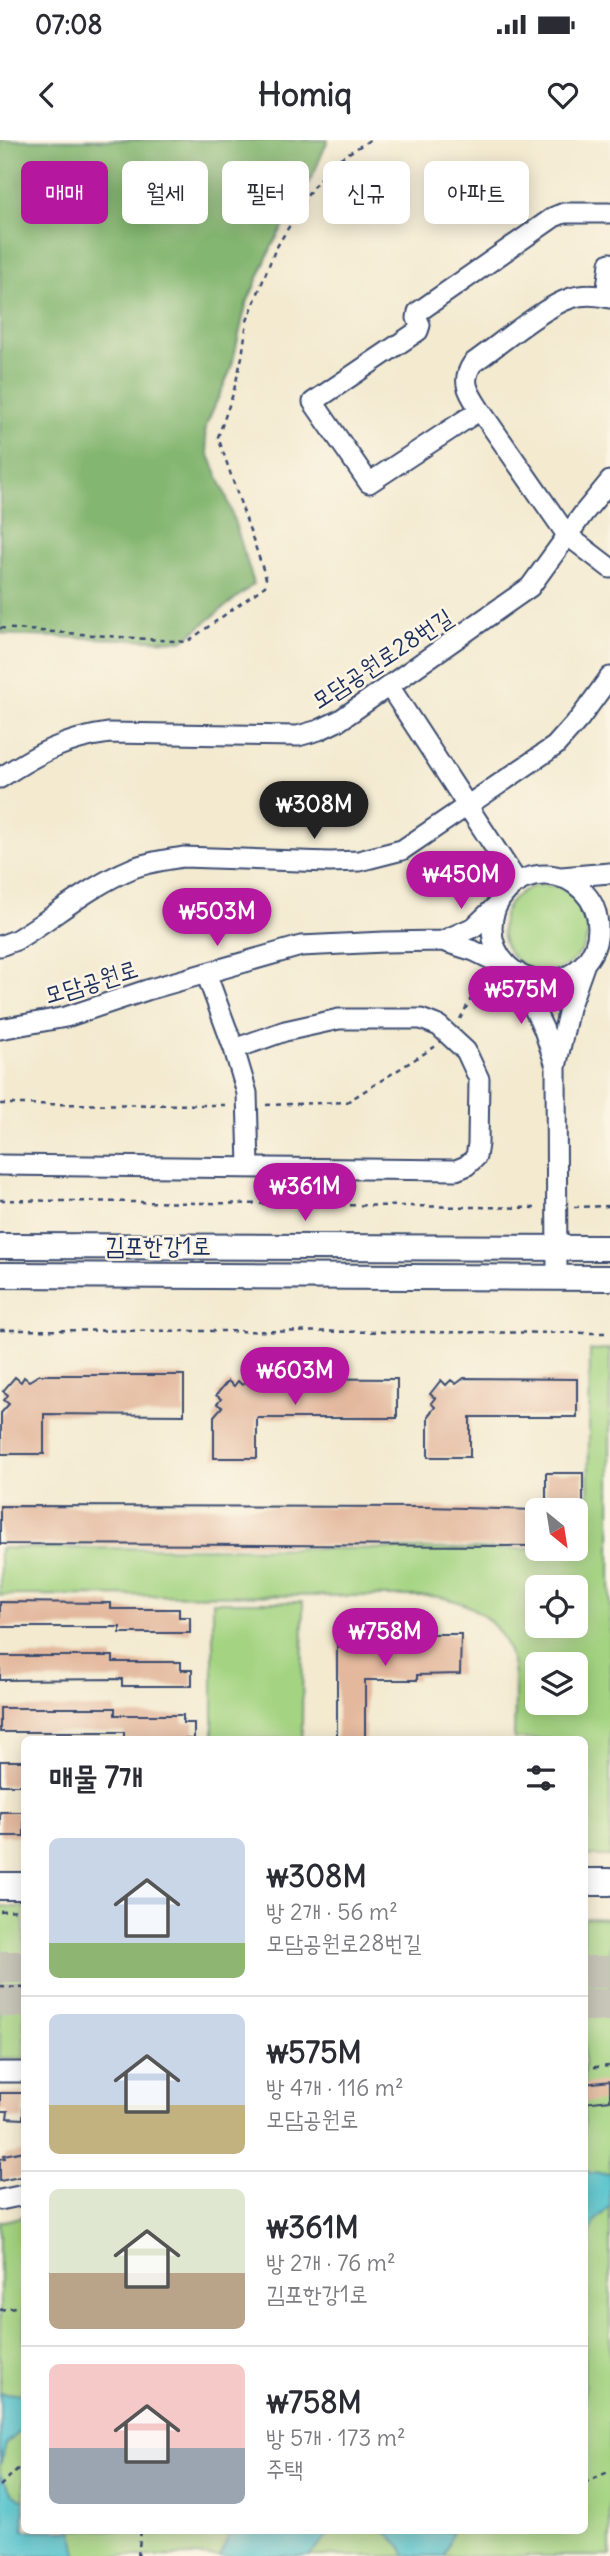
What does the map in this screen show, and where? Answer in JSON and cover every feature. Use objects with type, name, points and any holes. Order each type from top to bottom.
[{"type":"main road","points":[[0,1878],[21,1878]]},
{"type":"main road","points":[[588,1882],[610,1882]]},
{"type":"main road","points":[[0,1886],[21,1886]]},
{"type":"main road","points":[[588,1888],[610,1888]]},
{"type":"street","points":[[480,410],[369,483],[313,402],[418,331],[418,312],[554,218],[564,213],[610,213]]},
{"type":"street","points":[[610,263],[608,297],[575,297],[558,303],[473,363],[465,382],[480,410],[567,535],[610,569]]},
{"type":"street","name":"모담공원로28번길","points":[[0,778],[36,754],[85,736],[109,733],[298,736],[340,720],[524,592],[543,571],[567,535],[610,481]]},
{"type":"street","points":[[0,946],[16,940],[112,878],[145,864],[183,858],[359,861],[402,850],[555,746],[610,677]]},
{"type":"street","points":[[389,686],[518,883]]},
{"type":"street","points":[[442,942],[474,927],[497,906],[506,892],[531,877],[610,873]]},
{"type":"street","points":[[557,1278],[556,1067],[569,1008],[598,931],[596,914],[589,898],[576,885],[561,877]]},
{"type":"street","points":[[497,906],[492,922],[493,939],[499,954],[513,970],[544,1030],[556,1067]]},
{"type":"street","points":[[442,942],[474,951],[540,981],[556,980],[572,974],[610,927]]},
{"type":"street","name":"모담공원로","points":[[0,1028],[66,1017],[301,946],[442,942]]},
{"type":"street","points":[[206,973],[234,1049],[249,1105],[249,1167]]},
{"type":"street","points":[[0,1165],[456,1170],[467,1167],[475,1157],[478,1144],[479,1079],[466,1051],[439,1026],[421,1019],[339,1019],[285,1031],[234,1049]]},
{"type":"street","name":"김포한강1로","points":[[0,1246],[610,1248]]},
{"type":"street","name":"김포한강1로","points":[[0,1275],[610,1279]]},
{"type":"street","points":[[0,2072],[21,2072]]},
{"type":"street","points":[[0,2200],[21,2196]]},
{"type":"path","points":[[0,628],[187,642],[265,586],[266,579],[218,437],[239,370],[247,321],[275,250],[327,170],[334,162],[370,140]]},
{"type":"path","points":[[0,1104],[249,1105],[347,1102],[452,1036],[475,991]]},
{"type":"path","points":[[0,1200],[557,1208],[610,1206]]},
{"type":"path","points":[[0,1330],[610,1333]]},
{"type":"path","points":[[0,1911],[21,1910]]},
{"type":"path","points":[[0,1987],[21,1988]]},
{"type":"path","points":[[588,2068],[610,2067]]},
{"type":"path","points":[[0,2310],[21,2306]]},
{"type":"path","points":[[0,2486],[21,2466]]},
{"type":"path","points":[[588,2481],[610,2471]]},
{"type":"path","points":[[138,2556],[141,2534]]},
{"type":"green space","points":[[0,140],[328,140],[309,182],[309,161],[222,161],[222,224],[285,224],[246,305],[231,369],[205,433],[208,453],[227,498],[254,584],[182,641],[28,636],[4,634],[0,631]]},
{"type":"green space","points":[[545,885],[561,889],[575,898],[584,912],[588,928],[584,944],[575,958],[561,967],[545,971],[529,967],[515,958],[506,944],[502,928],[506,912],[515,898],[529,889]]},
{"type":"green space","points":[[610,1349],[610,1856],[588,1856],[588,1736],[514,1736],[515,1686],[509,1652],[495,1627],[473,1608],[445,1598],[429,1596],[0,1595],[0,1548],[525,1549],[525,1561],[588,1561],[590,1350]]},
{"type":"green space","points":[[213,1602],[303,1602],[302,1736],[213,1736]]},
{"type":"green space","points":[[0,1907],[21,1907],[21,2058],[0,2058]]},
{"type":"green space","points":[[588,1918],[610,1919],[610,2556],[0,2556],[0,2222],[21,2217],[21,2534],[588,2534]]},
{"type":"water","points":[[588,2171],[610,2174],[610,2206],[596,2220],[588,2237]]},
{"type":"water","points":[[21,2393],[21,2431],[6,2444],[0,2465],[0,2394]]},
{"type":"water","points":[[0,2475],[12,2493],[21,2498],[21,2534],[73,2534],[77,2556],[0,2556],[0,2530],[5,2520],[0,2502]]},
{"type":"water","points":[[229,2534],[329,2534],[309,2556],[220,2556]]},
{"type":"water","points":[[387,2534],[452,2534],[444,2556],[406,2556],[401,2546]]},
{"type":"building","points":[[39,1375],[184,1375],[184,1415],[44,1414],[44,1454],[1,1454],[1,1413],[9,1404],[4,1400],[8,1395],[3,1391],[15,1377],[21,1382],[24,1377],[29,1381]]},
{"type":"building","points":[[252,1378],[397,1379],[397,1418],[257,1418],[257,1458],[214,1458],[214,1416],[222,1407],[217,1404],[221,1399],[216,1395],[228,1381],[234,1386],[238,1381],[242,1385]]},
{"type":"building","points":[[464,1378],[577,1379],[577,1417],[470,1417],[470,1457],[428,1457],[428,1416],[435,1407],[431,1403],[435,1398],[430,1394],[441,1380],[446,1385],[451,1380],[456,1384]]},
{"type":"building","points":[[546,1473],[583,1473],[583,1498],[546,1498]]},
{"type":"building","points":[[0,1506],[525,1510],[525,1546],[0,1544]]},
{"type":"building","points":[[0,1602],[111,1603],[111,1609],[179,1609],[179,1617],[190,1617],[190,1633],[120,1633],[120,1627],[0,1627]]},
{"type":"building","points":[[337,1625],[356,1625],[356,1634],[461,1634],[460,1674],[417,1675],[417,1680],[365,1680],[365,1736],[337,1736]]},
{"type":"building","points":[[0,1656],[113,1656],[113,1662],[181,1662],[181,1670],[192,1670],[192,1686],[122,1686],[122,1679],[0,1680]]},
{"type":"building","points":[[0,1708],[115,1708],[115,1715],[183,1715],[183,1723],[194,1723],[194,1736],[124,1736],[124,1732],[0,1732]]},
{"type":"building","points":[[0,1761],[21,1761],[21,1785],[0,1785]]},
{"type":"building","points":[[0,1812],[21,1812],[21,1836],[0,1836]]},
{"type":"building","points":[[610,2081],[610,2100],[588,2103],[588,2084]]},
{"type":"building","points":[[0,2093],[21,2093],[21,2119],[7,2118],[8,2111],[0,2111]]},
{"type":"building","points":[[21,2152],[21,2177],[0,2181],[0,2159],[5,2158],[4,2155]]},
{"type":"tunnel","points":[[0,1967],[21,1967]]},
{"type":"tunnel","points":[[588,1972],[610,1972]]},
{"type":"tunnel","points":[[0,2001],[21,2001]]},
{"type":"tunnel","points":[[588,2005],[610,2005]]}]
